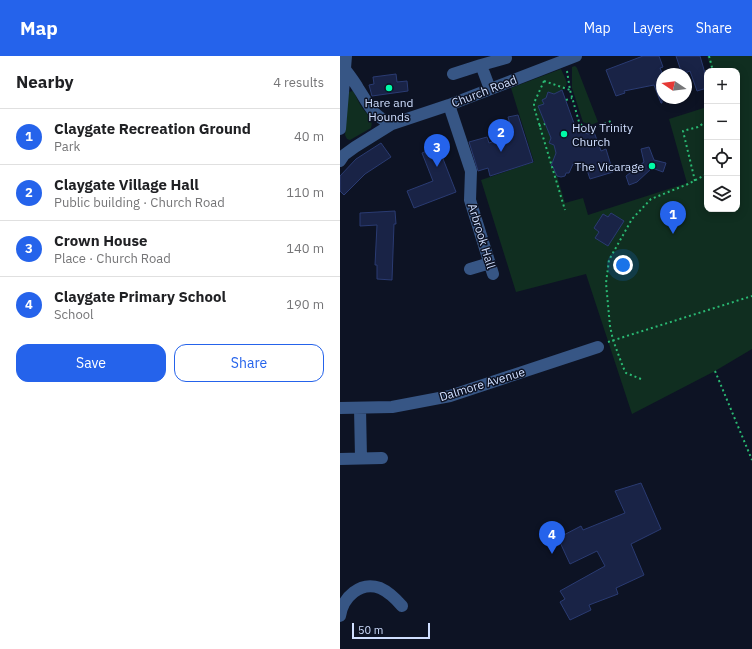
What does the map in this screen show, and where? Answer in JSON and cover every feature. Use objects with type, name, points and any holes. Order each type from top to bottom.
[{"type":"street","points":[[340,129],[346,56]]},
{"type":"street","points":[[454,74],[506,58]]},
{"type":"street","name":"Church Road","points":[[341,153],[392,124],[449,105],[570,58]]},
{"type":"street","points":[[481,65],[490,89]]},
{"type":"street","points":[[345,69],[370,109],[384,121],[392,124]]},
{"type":"street","name":"Arbrook Hall","points":[[449,105],[471,171],[470,200],[492,269],[470,269]]},
{"type":"street","name":"Dalmore Avenue","points":[[340,408],[392,407],[450,396],[598,347]]},
{"type":"street","points":[[360,408],[361,458]]},
{"type":"street","points":[[340,459],[382,458]]},
{"type":"street","points":[[340,616],[343,604],[349,596],[355,590],[363,588],[380,588],[387,592],[402,606]]},
{"type":"path","points":[[709,56],[712,68]]},
{"type":"path","points":[[570,58],[570,90],[581,126],[587,128],[596,127],[610,121]]},
{"type":"path","points":[[565,210],[539,126],[534,102],[544,81],[570,90]]},
{"type":"path","points":[[566,100],[572,98]]},
{"type":"path","points":[[695,181],[683,131],[698,127],[704,123]]},
{"type":"path","points":[[539,126],[545,124]]},
{"type":"path","points":[[578,130],[581,126]]},
{"type":"path","points":[[640,379],[626,373],[613,340],[610,326],[606,283],[609,260],[632,219],[643,206],[651,199],[704,176]]},
{"type":"path","points":[[609,342],[752,296]]},
{"type":"path","points":[[715,371],[752,460]]},
{"type":"green space","points":[[707,56],[752,56],[752,349],[715,371],[632,414],[586,274],[516,292],[481,180],[534,162],[511,88],[561,69],[567,84],[566,86],[561,91],[556,93],[557,96],[550,93],[547,94],[547,98],[542,100],[544,104],[538,106],[551,138],[549,143],[554,145],[556,153],[552,166],[557,168],[557,176],[565,203],[583,198],[588,215],[687,183],[669,119],[704,108],[704,212],[740,212],[740,68],[711,68]]},
{"type":"green space","points":[[575,66],[598,122],[591,125],[583,122],[572,88],[572,67]]},
{"type":"green space","points":[[353,91],[361,106],[369,116],[372,125],[371,128],[350,140],[347,139],[345,135],[348,92]]},
{"type":"building","points":[[643,56],[659,56],[663,67],[656,68],[656,90],[654,85],[624,91],[625,93],[616,96],[606,70]]},
{"type":"building","points":[[676,56],[700,56],[704,70],[704,89],[697,91],[692,77],[692,68],[680,68]]},
{"type":"building","name":"Hare and Hounds","points":[[396,74],[397,82],[407,81],[408,91],[372,96],[369,85],[374,84],[373,77]]},
{"type":"building","name":"Holy Trinity Church","points":[[562,90],[576,129],[588,134],[594,132],[601,151],[606,149],[613,172],[590,179],[587,170],[573,164],[569,173],[566,173],[565,176],[557,176],[553,167],[551,166],[556,153],[554,145],[549,143],[551,138],[538,106],[544,104],[542,100],[546,98],[548,92],[554,94]]},
{"type":"building","points":[[518,115],[533,162],[490,176],[488,168],[478,171],[469,142],[487,137],[489,143],[513,135],[508,117]]},
{"type":"building","points":[[381,143],[391,157],[365,174],[344,195],[340,191],[340,176],[356,159]]},
{"type":"building","points":[[438,146],[456,192],[414,208],[407,191],[433,181],[422,153]]},
{"type":"building","name":"The Vicarage","points":[[649,147],[654,160],[666,163],[663,172],[652,168],[637,182],[629,185],[626,176],[644,162],[641,149]]},
{"type":"building","points":[[395,211],[396,224],[394,224],[392,280],[377,279],[377,265],[375,265],[377,225],[360,226],[360,213]]},
{"type":"building","points":[[611,213],[624,221],[608,246],[595,238],[599,232],[594,228],[603,214],[608,217]]},
{"type":"building","points":[[641,483],[661,529],[631,544],[644,575],[616,588],[618,594],[589,605],[591,610],[570,620],[560,602],[565,599],[560,591],[605,566],[597,551],[570,564],[558,538],[581,526],[583,530],[625,513],[615,491]]},
{"type":"place","name":"Hare and Hounds","points":[[389,88]]},
{"type":"place","name":"Holy Trinity Church","points":[[564,134]]},
{"type":"place","name":"Claygate Village Hall","points":[[501,152]]},
{"type":"place","name":"The Vicarage","points":[[652,166]]},
{"type":"place","name":"Crown House","points":[[437,167]]},
{"type":"place","name":"Claygate Recreation Ground","points":[[673,234]]},
{"type":"place","name":"Claygate Primary School","points":[[552,554]]}]
